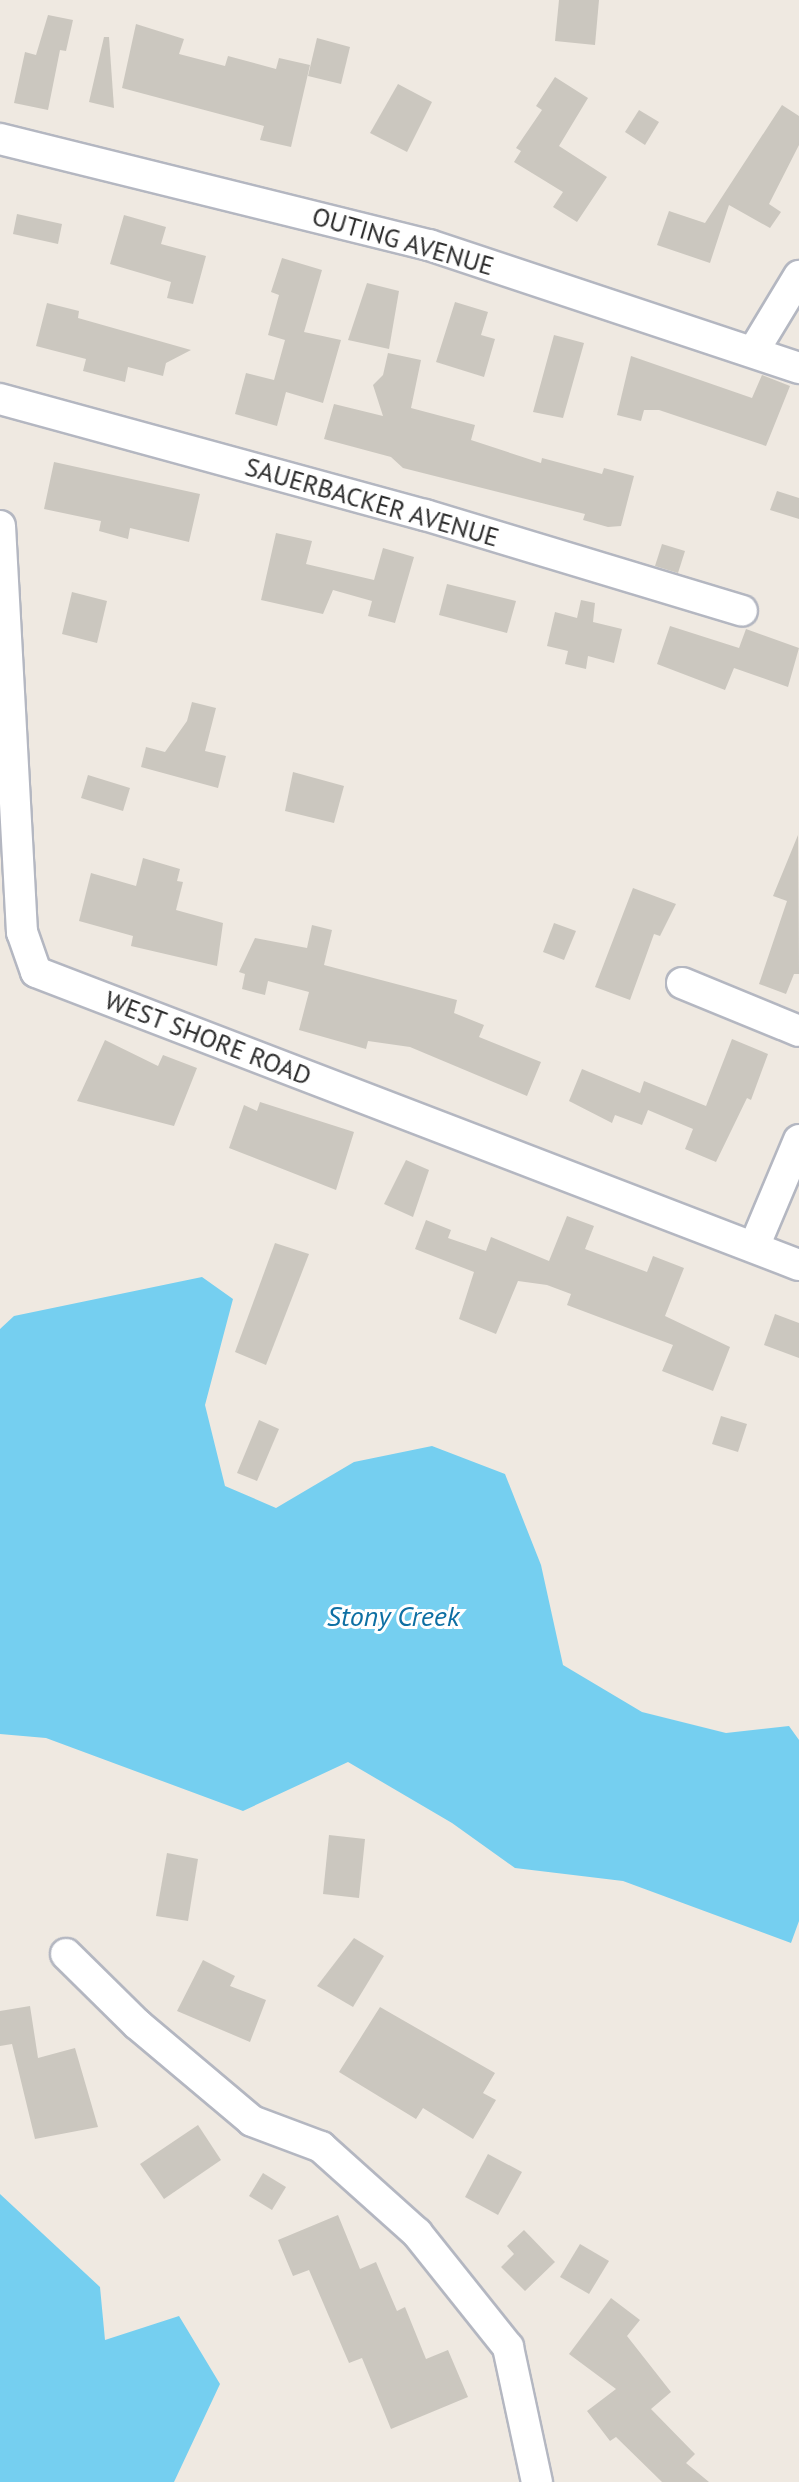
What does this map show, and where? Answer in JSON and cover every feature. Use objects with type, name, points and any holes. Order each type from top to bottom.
[{"type":"street","name":"OUTING AVENUE","points":[[0,139],[429,245],[799,368]]},
{"type":"street","points":[[753,352],[799,276]]},
{"type":"street","name":"SAUERBACKER AVENUE","points":[[0,399],[425,515],[742,611]]},
{"type":"street","name":"WEST SHORE ROAD","points":[[0,526],[22,932],[36,972],[799,1265]]},
{"type":"street","points":[[682,983],[799,1031]]},
{"type":"street","points":[[754,1247],[799,1140]]},
{"type":"street","points":[[66,1954],[127,2014],[252,2121],[321,2147],[417,2233],[508,2347],[537,2482]]},
{"type":"water","name":"Stony Creek","points":[[202,1277],[233,1299],[205,1405],[225,1486],[276,1508],[354,1462],[432,1446],[505,1474],[541,1565],[563,1665],[642,1712],[726,1733],[789,1726],[799,1740],[799,1921],[791,1943],[623,1881],[515,1868],[452,1823],[348,1762],[243,1811],[46,1738],[0,1734],[0,1329],[14,1316]]},
{"type":"water","points":[[0,2194],[100,2287],[105,2340],[179,2316],[220,2384],[174,2482],[0,2482]]},
{"type":"building","points":[[559,0],[599,0],[595,45],[555,41]]},
{"type":"building","points":[[48,15],[73,20],[66,51],[60,50],[48,110],[14,103],[25,52],[36,55]]},
{"type":"building","points":[[136,24],[184,39],[179,54],[225,66],[228,56],[276,69],[279,58],[310,65],[291,147],[260,140],[264,126],[122,88]]},
{"type":"building","points":[[104,37],[109,37],[114,108],[89,102]]},
{"type":"building","points":[[317,38],[350,47],[341,84],[308,76]]},
{"type":"building","points":[[555,77],[588,98],[559,146],[607,177],[577,222],[553,207],[563,192],[514,162],[521,151],[516,148],[542,110],[536,106]]},
{"type":"building","points":[[398,84],[432,102],[407,152],[370,133]]},
{"type":"building","points":[[782,105],[799,116],[799,145],[769,204],[781,212],[770,228],[729,205],[710,263],[657,245],[669,211],[705,223]]},
{"type":"building","points":[[639,110],[659,122],[645,145],[625,132]]},
{"type":"building","points":[[17,214],[62,224],[58,244],[13,234]]},
{"type":"building","points":[[124,215],[166,227],[161,244],[206,256],[193,304],[167,298],[171,282],[110,264]]},
{"type":"building","points":[[282,258],[322,270],[304,332],[341,340],[323,403],[286,392],[277,426],[235,414],[246,373],[274,380],[285,340],[268,335],[279,295],[271,292]]},
{"type":"building","points":[[367,283],[399,291],[389,349],[348,340]]},
{"type":"building","points":[[455,302],[488,312],[481,335],[495,339],[484,377],[436,362]]},
{"type":"building","points":[[47,303],[79,311],[78,318],[191,350],[166,363],[163,376],[128,367],[125,382],[83,371],[86,359],[36,346]]},
{"type":"building","points":[[554,335],[584,343],[563,418],[533,412]]},
{"type":"building","points":[[388,353],[421,360],[411,408],[475,425],[471,440],[541,463],[542,458],[602,474],[604,468],[634,476],[621,526],[608,527],[583,520],[585,514],[403,468],[391,457],[324,439],[334,404],[383,416],[373,385],[383,375]]},
{"type":"building","points":[[631,356],[752,398],[762,375],[790,386],[766,446],[659,410],[644,410],[641,421],[617,415]]},
{"type":"building","points":[[54,462],[200,494],[189,542],[130,528],[128,539],[99,531],[101,521],[44,509]]},
{"type":"building","points":[[777,491],[799,498],[799,519],[770,510]]},
{"type":"building","points":[[276,533],[312,541],[306,564],[374,580],[383,548],[414,557],[395,623],[368,616],[372,601],[333,590],[323,614],[261,600]]},
{"type":"building","points":[[662,544],[685,551],[678,573],[655,566]]},
{"type":"building","points":[[447,584],[516,601],[507,633],[439,615]]},
{"type":"building","points":[[72,592],[107,601],[97,643],[62,634]]},
{"type":"building","points":[[581,600],[595,603],[593,622],[622,629],[614,663],[588,656],[586,669],[565,664],[568,651],[547,646],[555,612],[577,618]]},
{"type":"building","points":[[670,626],[739,648],[746,629],[799,648],[788,687],[734,668],[725,690],[657,664]]},
{"type":"building","points":[[192,702],[216,708],[205,751],[226,756],[218,788],[141,767],[146,747],[165,752],[187,721]]},
{"type":"building","points":[[293,772],[344,786],[334,823],[285,811]]},
{"type":"building","points":[[88,775],[130,788],[123,811],[81,798]]},
{"type":"building","points":[[798,835],[799,974],[794,974],[786,994],[759,984],[787,901],[773,896]]},
{"type":"building","points":[[143,858],[180,869],[177,881],[183,882],[176,910],[223,923],[217,966],[131,946],[133,936],[79,921],[91,873],[136,886]]},
{"type":"building","points":[[633,888],[676,904],[660,936],[654,934],[630,1000],[595,987]]},
{"type":"building","points":[[554,923],[576,931],[564,960],[543,952]]},
{"type":"building","points":[[312,925],[332,930],[324,965],[457,1000],[454,1013],[484,1025],[479,1037],[541,1062],[527,1096],[410,1047],[368,1041],[366,1049],[299,1030],[309,992],[268,981],[265,995],[242,989],[245,974],[239,972],[255,938],[307,948]]},
{"type":"building","points":[[732,1039],[768,1054],[751,1100],[747,1098],[716,1162],[685,1149],[693,1129],[648,1110],[642,1125],[615,1115],[612,1123],[569,1101],[582,1069],[640,1093],[644,1081],[706,1106]]},
{"type":"building","points":[[105,1040],[158,1066],[163,1055],[197,1068],[174,1126],[77,1101]]},
{"type":"building","points":[[260,1102],[354,1132],[336,1190],[229,1148],[244,1105],[257,1111]]},
{"type":"building","points":[[406,1160],[429,1170],[413,1217],[384,1204]]},
{"type":"building","points":[[567,1216],[594,1226],[585,1249],[647,1272],[653,1256],[684,1268],[665,1316],[730,1347],[713,1391],[662,1371],[673,1345],[567,1305],[571,1294],[547,1285],[518,1281],[496,1334],[459,1319],[474,1272],[415,1249],[426,1220],[451,1230],[448,1238],[486,1251],[491,1237],[549,1261]]},
{"type":"building","points":[[275,1243],[309,1254],[266,1365],[235,1352]]},
{"type":"building","points":[[775,1314],[799,1323],[799,1358],[764,1345]]},
{"type":"building","points":[[721,1416],[747,1424],[738,1452],[712,1444]]},
{"type":"building","points":[[259,1420],[279,1429],[257,1481],[237,1473]]},
{"type":"building","points":[[329,1835],[365,1839],[359,1898],[323,1894]]},
{"type":"building","points":[[167,1853],[198,1859],[188,1921],[156,1916]]},
{"type":"building","points":[[354,1938],[384,1956],[353,2007],[317,1986]]},
{"type":"building","points":[[203,1960],[235,1976],[230,1986],[266,2000],[250,2042],[177,2011]]},
{"type":"building","points":[[30,2006],[38,2058],[75,2048],[98,2127],[35,2139],[12,2044],[0,2046],[0,2011]]},
{"type":"building","points":[[380,2007],[495,2073],[483,2093],[496,2100],[473,2139],[423,2108],[416,2119],[339,2072]]},
{"type":"building","points":[[198,2125],[221,2160],[164,2199],[140,2164]]},
{"type":"building","points":[[488,2154],[522,2172],[498,2215],[465,2197]]},
{"type":"building","points":[[263,2173],[286,2187],[272,2210],[249,2196]]},
{"type":"building","points":[[338,2215],[360,2269],[376,2262],[397,2311],[405,2307],[426,2359],[448,2350],[468,2397],[391,2429],[362,2358],[349,2363],[309,2270],[293,2276],[278,2240]]},
{"type":"building","points":[[524,2230],[555,2262],[525,2291],[501,2267],[514,2254],[507,2246]]},
{"type":"building","points":[[580,2244],[609,2261],[589,2294],[560,2277]]},
{"type":"building","points":[[611,2298],[640,2320],[627,2336],[671,2392],[651,2409],[695,2454],[686,2463],[709,2482],[662,2482],[616,2437],[610,2441],[587,2411],[616,2389],[569,2354]]}]
